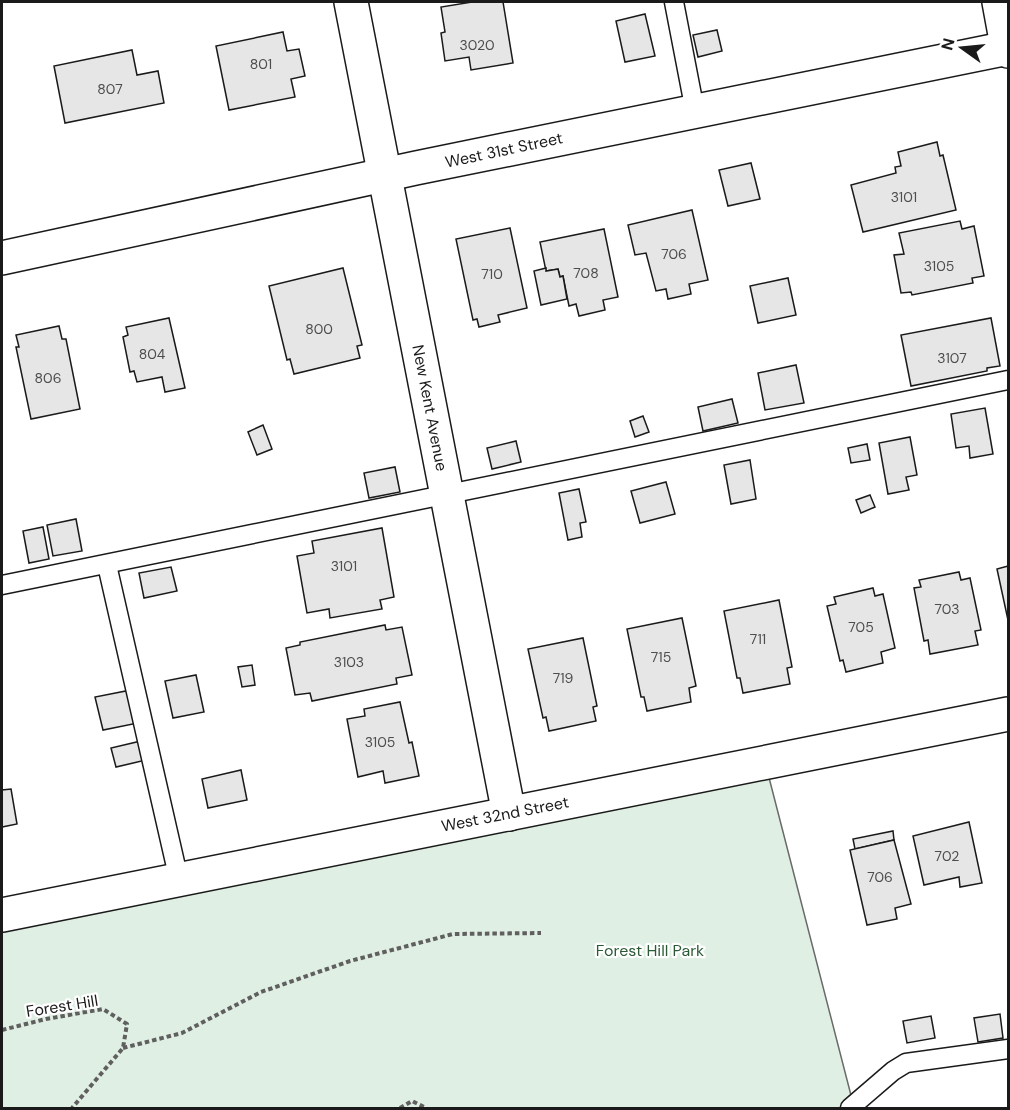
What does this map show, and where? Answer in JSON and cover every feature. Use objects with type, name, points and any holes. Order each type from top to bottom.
[{"type":"street","name":"New Kent Avenue","points":[[351,2],[509,814]]},
{"type":"street","points":[[999,2],[1008,49]]},
{"type":"street","name":"West 31st Street","points":[[2,258],[385,174],[1008,49]]},
{"type":"street","name":"West 32nd Street","points":[[2,915],[1008,714]]},
{"type":"lane","points":[[674,2],[695,111]]},
{"type":"lane","points":[[2,585],[1008,380]]},
{"type":"lane","points":[[107,565],[179,880]]},
{"type":"lane","points":[[850,1108],[892,1071],[906,1063],[1008,1049]]},
{"type":"path","points":[[72,1108],[123,1048],[157,1038],[182,1034],[261,992],[350,961],[453,934],[541,933]]},
{"type":"path","name":"Forest Hill","points":[[2,1030],[46,1019],[104,1009],[128,1024],[123,1048]]},
{"type":"path","points":[[400,1108],[412,1101],[426,1108]]},
{"type":"green space","name":"Forest Hill Park","points":[[766,766],[853,1103],[848,1108],[2,1108],[2,916]]},
{"type":"building","points":[[472,2],[503,2],[513,63],[471,70],[469,57],[445,61],[441,33],[445,32],[441,7]]},
{"type":"building","points":[[645,14],[655,56],[625,62],[616,21]]},
{"type":"building","points":[[717,30],[722,51],[698,57],[693,35]]},
{"type":"building","points":[[283,32],[287,51],[299,49],[305,76],[291,79],[295,97],[229,110],[216,46]]},
{"type":"building","points":[[132,50],[137,75],[158,71],[164,103],[65,123],[54,66]]},
{"type":"building","points":[[937,142],[940,156],[943,155],[956,210],[863,232],[851,185],[896,173],[895,167],[901,166],[898,152]]},
{"type":"building","points":[[751,163],[760,199],[728,206],[719,170]]},
{"type":"building","points":[[692,210],[708,280],[689,284],[691,294],[668,299],[666,289],[656,291],[646,253],[635,255],[628,225]]},
{"type":"building","points":[[960,221],[962,229],[974,226],[984,276],[972,278],[973,283],[912,295],[911,292],[901,293],[894,255],[904,254],[899,233]]},
{"type":"building","points":[[510,228],[527,308],[498,315],[500,322],[479,327],[477,319],[473,320],[456,239]]},
{"type":"building","points":[[604,229],[618,297],[603,300],[605,310],[579,316],[576,304],[569,306],[563,276],[560,277],[558,269],[546,271],[540,242]]},
{"type":"building","points":[[343,268],[362,345],[357,346],[360,358],[294,374],[290,359],[287,360],[269,286]]},
{"type":"building","points":[[546,268],[546,271],[558,269],[560,277],[563,276],[567,299],[541,305],[534,271]]},
{"type":"building","points":[[788,278],[796,315],[758,323],[750,286]]},
{"type":"building","points":[[169,318],[185,388],[165,392],[162,377],[137,382],[134,371],[130,372],[123,337],[128,335],[126,327]]},
{"type":"building","points":[[991,318],[1000,366],[987,368],[987,371],[911,386],[901,335]]},
{"type":"building","points":[[59,326],[62,339],[66,339],[80,409],[31,419],[16,347],[19,347],[16,335]]},
{"type":"building","points":[[796,365],[804,403],[765,410],[758,373]]},
{"type":"building","points":[[732,399],[738,423],[703,431],[698,407]]},
{"type":"building","points":[[985,408],[993,454],[970,458],[969,446],[956,448],[951,414]]},
{"type":"building","points":[[643,416],[649,432],[635,437],[630,421]]},
{"type":"building","points":[[263,425],[272,449],[257,455],[248,432]]},
{"type":"building","points":[[910,437],[917,475],[906,477],[909,490],[888,494],[879,443]]},
{"type":"building","points":[[516,441],[521,462],[492,469],[487,448]]},
{"type":"building","points":[[867,444],[870,460],[851,463],[848,448]]},
{"type":"building","points":[[750,460],[756,499],[731,504],[724,465]]},
{"type":"building","points":[[395,467],[400,492],[369,498],[364,473]]},
{"type":"building","points":[[666,482],[675,514],[640,523],[631,491]]},
{"type":"building","points":[[579,489],[586,522],[580,523],[582,537],[568,540],[559,493]]},
{"type":"building","points":[[870,495],[875,507],[861,513],[856,500]]},
{"type":"building","points":[[76,519],[82,551],[53,556],[47,525]]},
{"type":"building","points":[[43,527],[49,559],[29,563],[23,531]]},
{"type":"building","points":[[382,528],[394,597],[380,600],[382,609],[330,618],[329,609],[307,613],[297,556],[314,553],[312,541]]},
{"type":"building","points":[[1008,566],[1008,620],[997,569]]},
{"type":"building","points":[[171,567],[177,591],[144,598],[139,573]]},
{"type":"building","points":[[959,572],[961,580],[970,578],[981,630],[975,631],[978,645],[930,654],[928,640],[924,641],[914,588],[921,587],[919,580]]},
{"type":"building","points":[[873,588],[875,596],[883,594],[895,648],[881,652],[883,663],[846,672],[843,660],[840,661],[827,606],[836,604],[834,597]]},
{"type":"building","points":[[779,600],[792,667],[787,668],[790,684],[743,693],[740,678],[737,678],[724,611]]},
{"type":"building","points":[[682,618],[696,686],[689,688],[691,702],[647,711],[644,697],[641,697],[627,629]]},
{"type":"building","points":[[385,625],[386,630],[402,627],[412,675],[396,678],[397,684],[312,701],[310,693],[295,695],[286,648],[300,645],[300,642]]},
{"type":"building","points":[[583,638],[597,706],[593,707],[596,721],[549,731],[546,717],[543,718],[528,649]]},
{"type":"building","points":[[252,665],[255,685],[242,687],[238,667]]},
{"type":"building","points":[[196,675],[204,712],[173,718],[165,681]]},
{"type":"building","points":[[131,690],[138,723],[103,730],[95,697]]},
{"type":"building","points":[[400,702],[419,776],[385,783],[383,771],[358,777],[347,719],[365,716],[364,709]]},
{"type":"building","points":[[141,741],[146,760],[116,767],[111,748]]},
{"type":"building","points":[[241,770],[247,800],[208,808],[202,779]]},
{"type":"building","points":[[11,789],[17,824],[2,827],[2,790]]},
{"type":"building","points":[[969,822],[982,883],[960,887],[959,877],[924,885],[913,836]]},
{"type":"building","points":[[893,831],[894,840],[855,849],[853,839]]},
{"type":"building","points":[[894,840],[911,904],[895,908],[897,919],[867,925],[850,850]]},
{"type":"building","points":[[1000,1014],[1003,1038],[978,1042],[974,1018]]},
{"type":"building","points":[[931,1016],[935,1038],[907,1043],[903,1021]]}]
